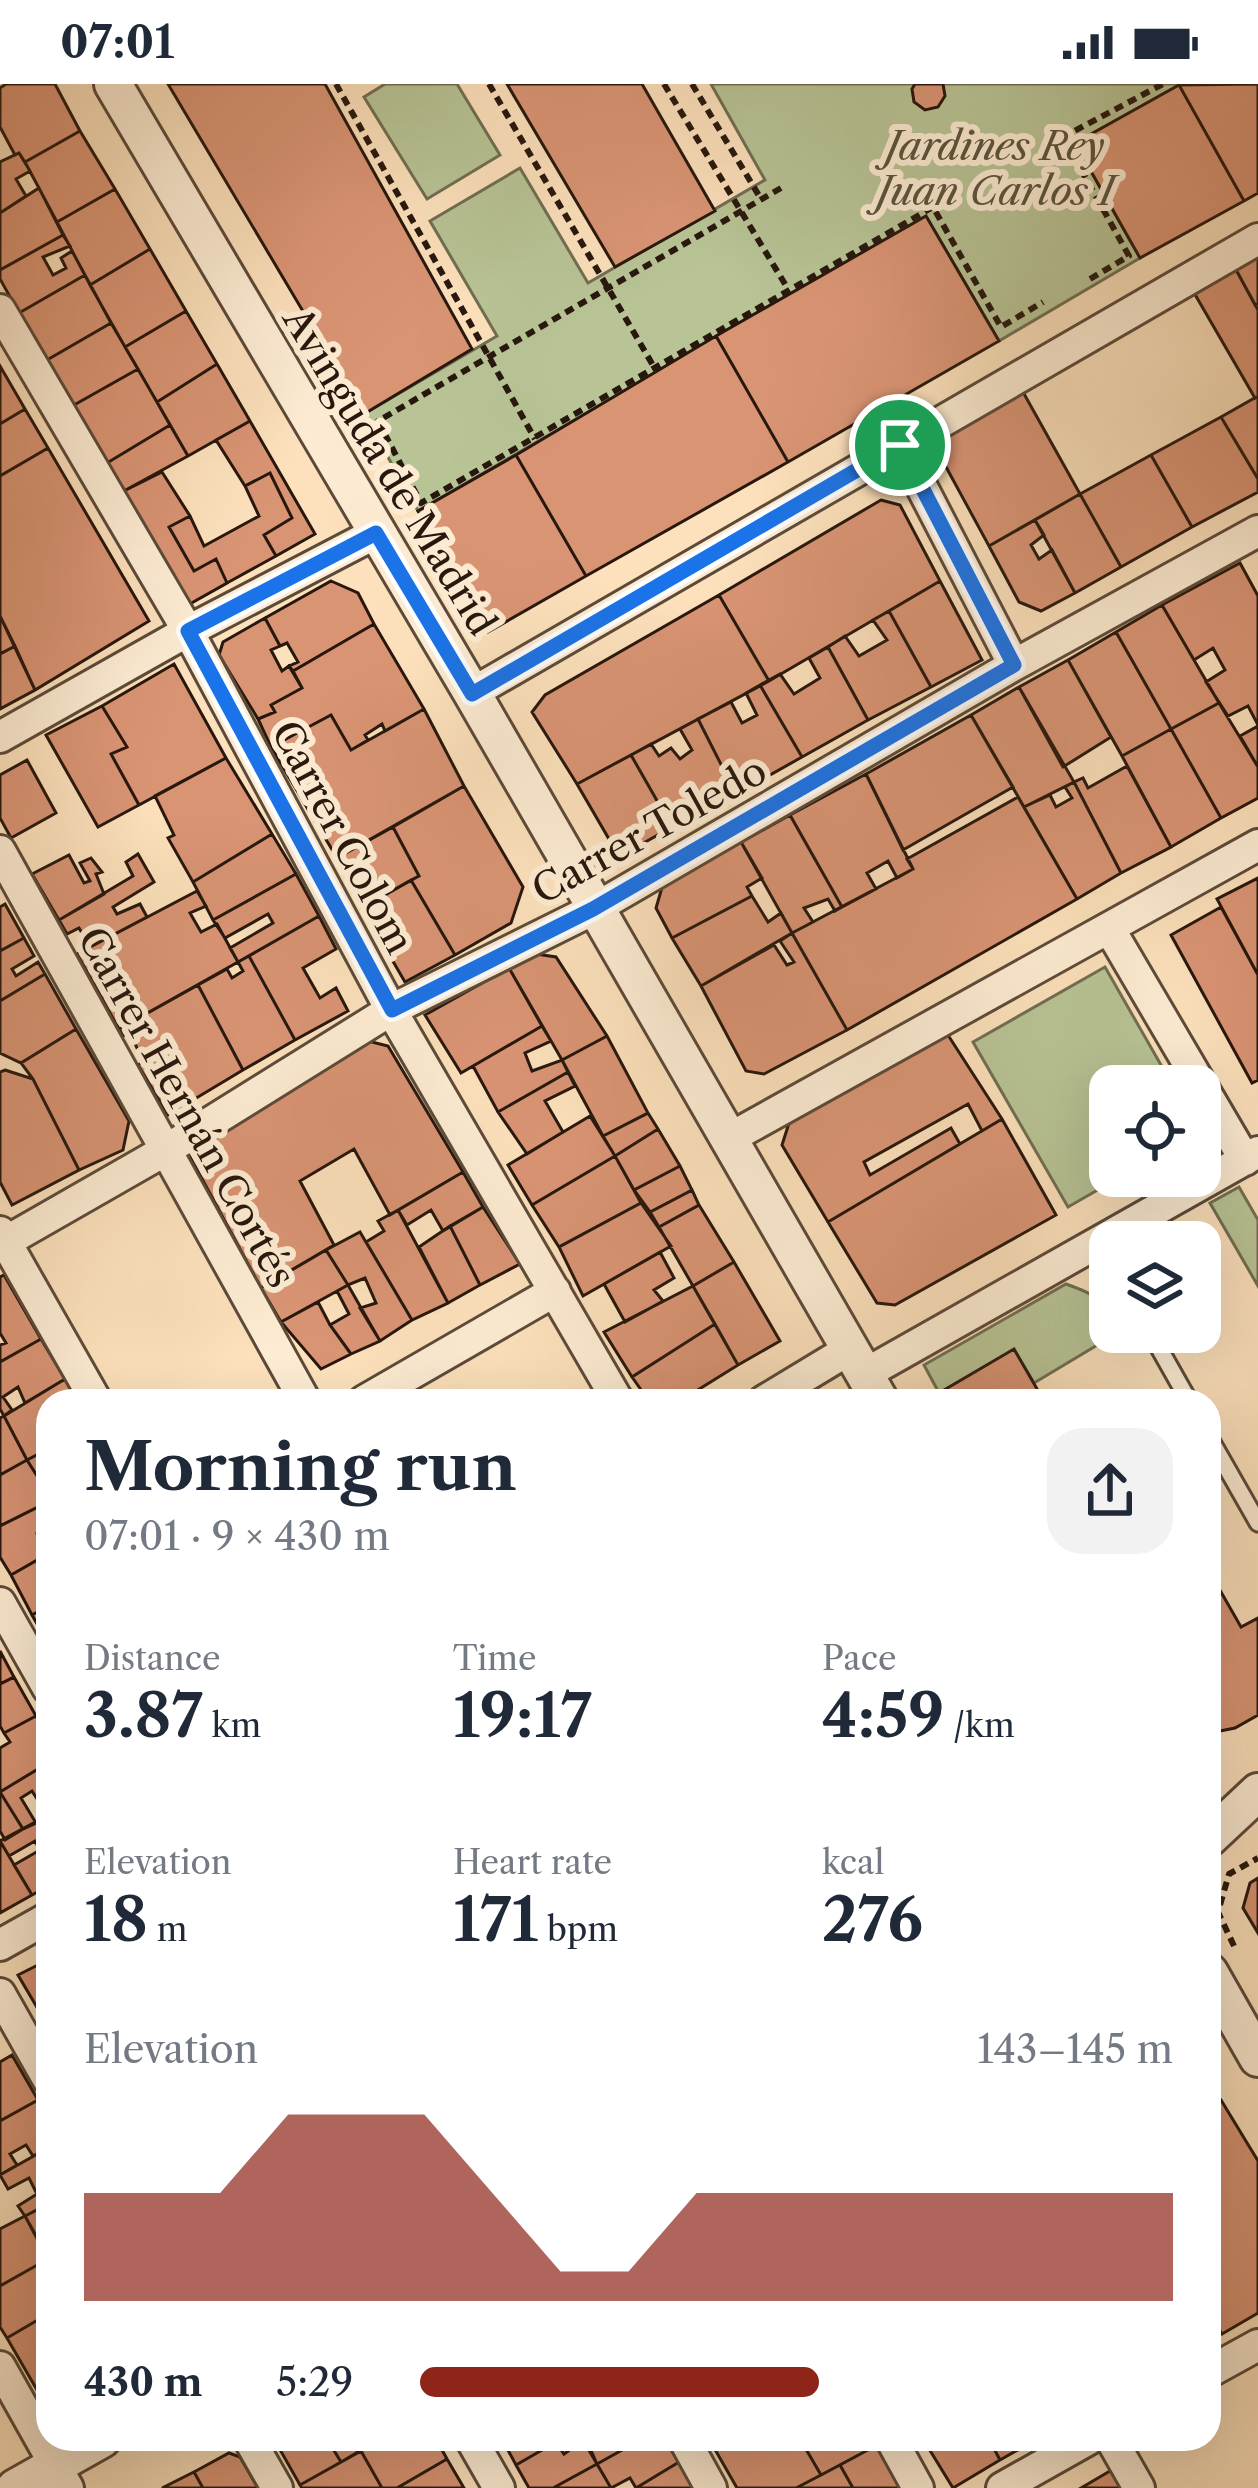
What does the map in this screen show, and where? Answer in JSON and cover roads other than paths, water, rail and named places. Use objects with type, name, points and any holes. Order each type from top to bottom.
[{"type":"street","name":"Avinguda de Madrid","points":[[113,84],[865,1375]]},
{"type":"street","points":[[472,694],[1258,239]]},
{"type":"street","name":"Carrer Colom","points":[[0,310],[188,631],[392,1010],[611,1389]]},
{"type":"street","points":[[900,445],[1014,665]]},
{"type":"street","name":"Carrer Toledo","points":[[2,1240],[166,1150],[392,1010],[593,909],[1014,665],[1258,532]]},
{"type":"street","points":[[0,737],[376,533]]},
{"type":"street","points":[[728,1138],[1258,845]]},
{"type":"street","name":"Carrer Hernán Cortés","points":[[0,851],[298,1389]]},
{"type":"street","points":[[1109,928],[1251,1156],[1151,1221]]},
{"type":"street","points":[[2,1240],[89,1389]]},
{"type":"street","points":[[811,1389],[865,1375],[1089,1260]]},
{"type":"street","points":[[385,1389],[555,1291]]},
{"type":"street","points":[[0,1603],[36,1667]]},
{"type":"street","points":[[1221,1802],[1255,1794]]},
{"type":"street","points":[[1221,1827],[1255,1794]]},
{"type":"street","points":[[0,1945],[36,1925]]},
{"type":"street","points":[[1222,1961],[1258,2058]]},
{"type":"street","points":[[0,1994],[36,2058]]},
{"type":"street","points":[[1221,2365],[1258,2345]]},
{"type":"street","points":[[0,2367],[36,2430]]},
{"type":"street","points":[[15,2488],[62,2476],[89,2451]]},
{"type":"street","points":[[256,2451],[277,2488]]},
{"type":"street","points":[[478,2451],[499,2488]]},
{"type":"street","points":[[691,2451],[711,2488]]},
{"type":"street","points":[[898,2451],[918,2488]]},
{"type":"street","points":[[1002,2488],[1068,2451]]},
{"type":"street","points":[[1119,2451],[1139,2488]]},
{"type":"lane","points":[[1162,1353],[1182,1389]]},
{"type":"lane","points":[[1221,1458],[1258,1523]]},
{"type":"park label","name":"Jardines Rey Juan Carlos I","points":[[995,168]]}]
